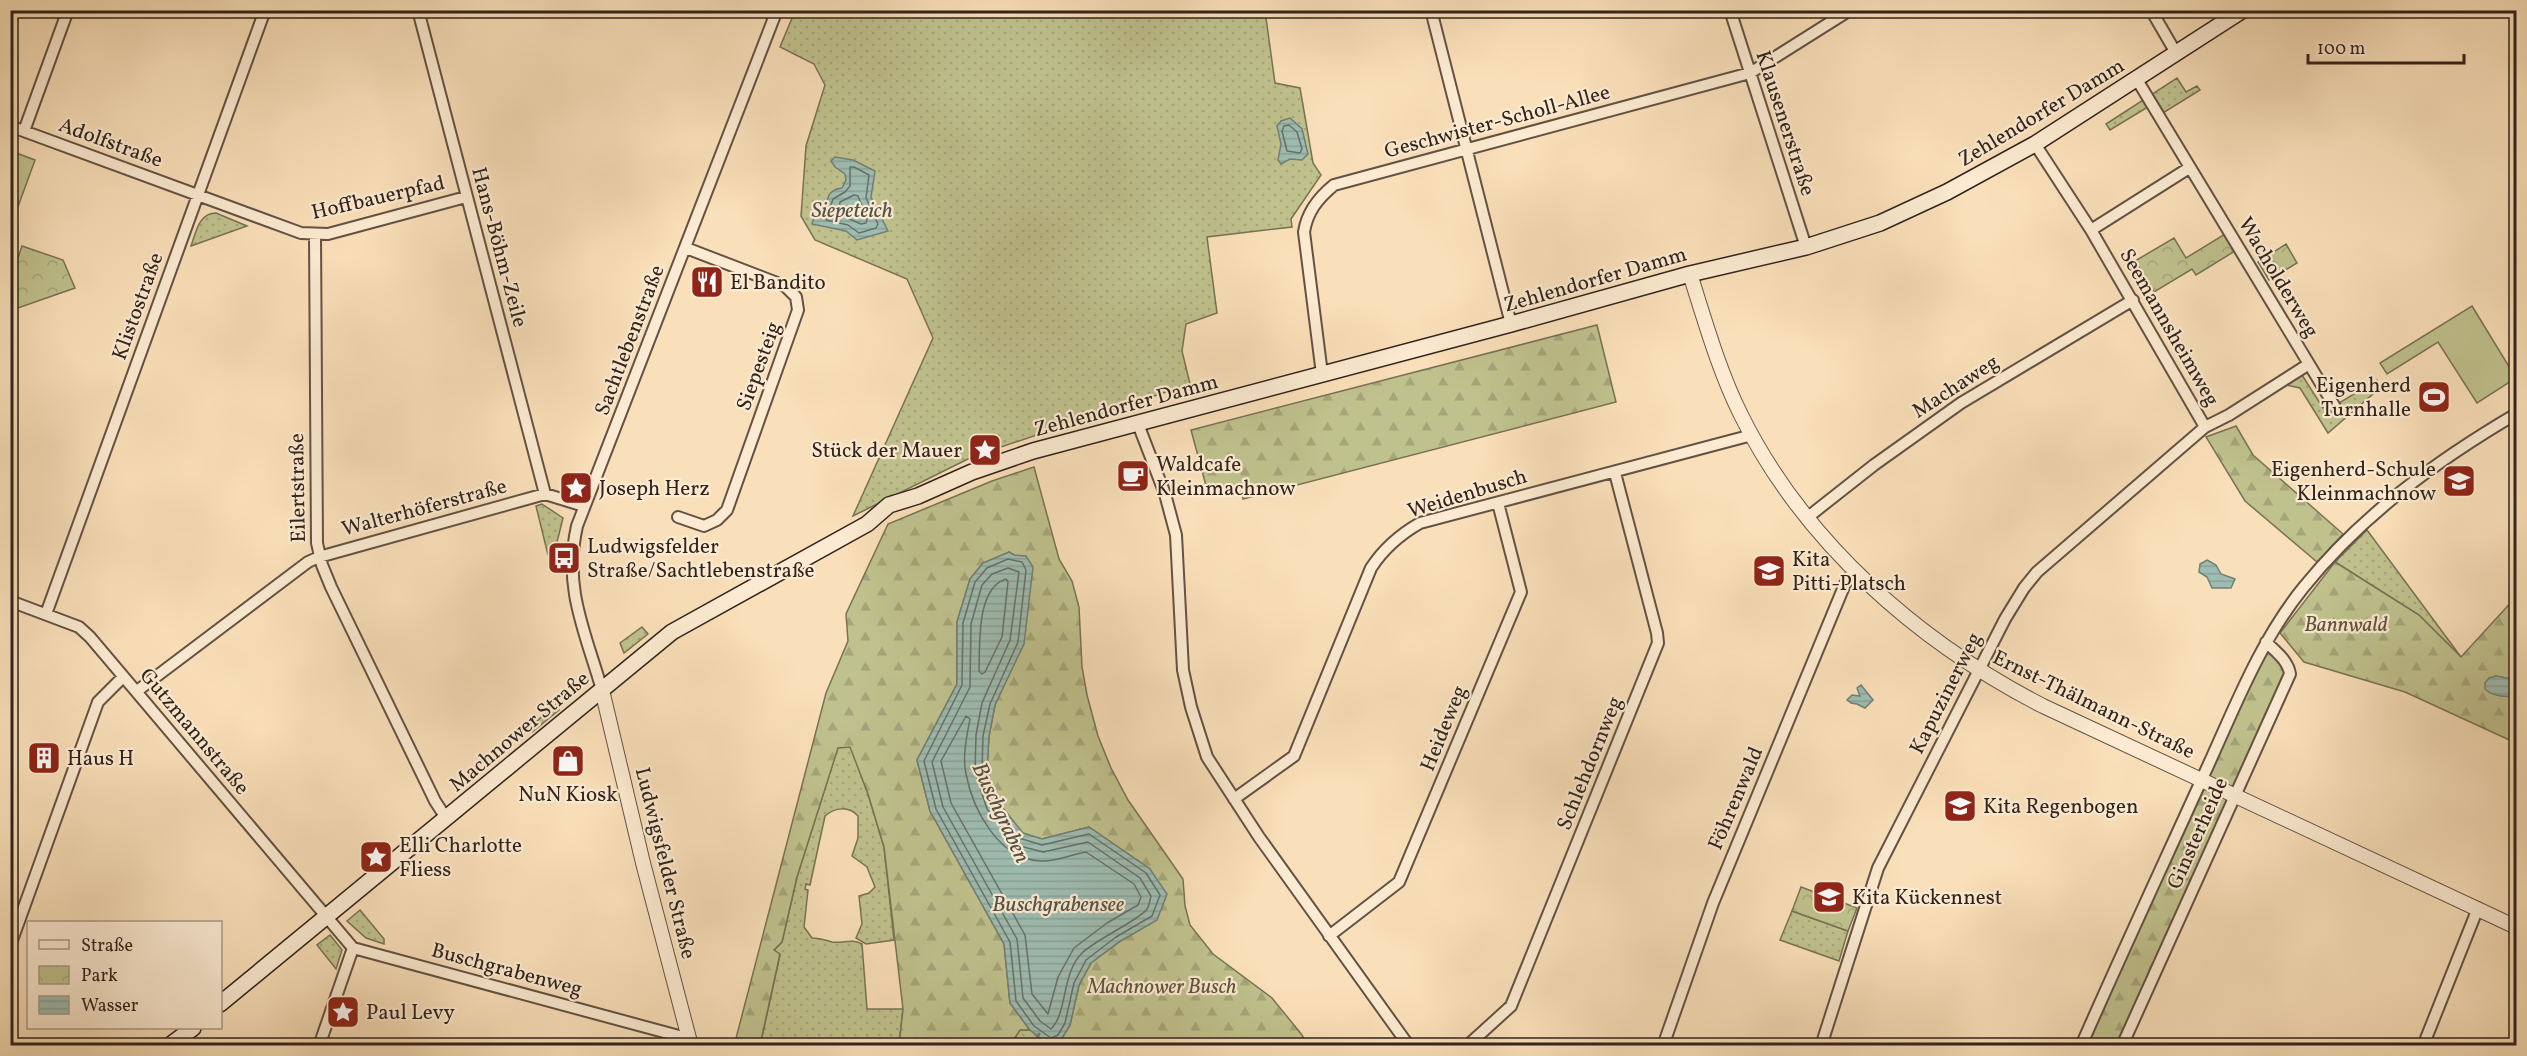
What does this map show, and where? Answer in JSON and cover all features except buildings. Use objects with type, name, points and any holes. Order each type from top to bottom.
[{"type":"main road","name":"Zehlendorfer Damm","points":[[896,507],[972,471],[1007,458],[1690,274],[1806,247],[1880,223],[1947,192],[2035,144],[2243,10]]},
{"type":"main road","name":"Machnower Straße","points":[[222,1002],[672,632],[896,507]]},
{"type":"main road","points":[[169,1046],[192,1029]]},
{"type":"street","points":[[24,131],[68,10]]},
{"type":"street","name":"Klistostraße","points":[[46,614],[265,10]]},
{"type":"street","name":"Hans-Böhm-Zeile","points":[[418,10],[545,494]]},
{"type":"street","points":[[1431,10],[1511,324]]},
{"type":"street","name":"Klausenerstraße","points":[[1730,10],[1806,247]]},
{"type":"street","name":"Geschwister-Scholl-Allee","points":[[1322,374],[1304,232],[1307,217],[1323,194],[1334,185],[1749,73],[1850,10]]},
{"type":"street","points":[[2151,10],[2176,53]]},
{"type":"street","name":"Sachtlebenstraße","points":[[602,690],[575,602],[572,580],[573,546],[584,506],[686,248],[773,12]]},
{"type":"street","name":"Wacholderweg","points":[[2136,78],[2335,407]]},
{"type":"street","name":"Adolfstraße","points":[[10,126],[198,195]]},
{"type":"street","name":"Seemannsheimweg","points":[[2035,144],[2091,230],[2205,427],[2229,415],[2309,364]]},
{"type":"street","points":[[2091,230],[2189,168]]},
{"type":"street","name":"Hoffbauerpfad","points":[[198,195],[301,233],[315,235],[373,223],[466,197]]},
{"type":"street","name":"Eilertstraße","points":[[315,235],[316,468],[319,557],[435,801],[446,818]]},
{"type":"street","name":"Siepesteig","points":[[678,517],[704,526],[717,520],[725,512],[798,309],[796,297],[785,286],[686,248]]},
{"type":"street","name":"Ernst-Thälmann-Straße","points":[[1690,274],[1729,389],[1752,435],[1808,518],[1855,570],[1913,622],[1978,670],[2043,706],[2517,927]]},
{"type":"street","name":"Machaweg","points":[[1808,518],[1936,419],[2133,300]]},
{"type":"street","name":"Ginsterheide","points":[[2081,1046],[2152,885],[2266,642],[2301,591],[2325,561],[2361,524],[2397,494],[2517,414]]},
{"type":"street","points":[[1138,424],[1165,494],[1176,535],[1183,670],[1191,707],[1207,757],[1329,936],[1409,1046]]},
{"type":"street","name":"Kapuzinerweg","points":[[1821,1046],[1878,868],[2013,605],[2037,572],[2205,427]]},
{"type":"street","name":"Weidenbusch","points":[[1234,799],[1294,756],[1371,568],[1389,545],[1404,532],[1420,523],[1752,435]]},
{"type":"street","name":"Schlehdornweg","points":[[1467,1046],[1511,1006],[1658,643],[1615,472]]},
{"type":"street","points":[[545,494],[584,506]]},
{"type":"street","name":"Walterhöferstraße","points":[[136,691],[308,562],[545,494]]},
{"type":"street","name":"Heideweg","points":[[1329,936],[1399,882],[1521,592],[1498,503]]},
{"type":"street","name":"Föhrenwald","points":[[1663,1046],[1713,903],[1747,818],[1845,585],[1855,570]]},
{"type":"street","name":"Gutzmannstraße","points":[[10,601],[79,627],[327,916]]},
{"type":"street","name":"Ginsterheide","points":[[2122,1046],[2290,674],[2289,667],[2266,642]]},
{"type":"street","points":[[10,946],[98,702],[123,677]]},
{"type":"street","name":"Ludwigsfelder Straße","points":[[602,690],[643,863],[690,1042]]},
{"type":"street","points":[[2423,1046],[2478,908]]},
{"type":"street","points":[[320,1046],[353,948],[327,916]]},
{"type":"street","name":"Buschgrabenweg","points":[[353,948],[690,1042]]},
{"type":"green space","points":[[795,11],[1265,11],[1275,83],[1300,88],[1313,163],[1321,175],[1291,219],[1292,227],[1207,237],[1217,313],[1186,324],[1182,351],[1190,384],[974,456],[853,516],[933,338],[907,279],[815,240],[801,216],[806,146],[825,85],[814,64],[780,47]]},
{"type":"green space","points":[[2177,78],[2186,92],[2197,86],[2200,90],[2163,113],[2156,102],[2110,130],[2106,124]]},
{"type":"green space","points":[[10,151],[35,160],[11,226]]},
{"type":"green space","points":[[216,213],[247,226],[191,246],[202,220]]},
{"type":"green space","points":[[2225,234],[2235,251],[2196,275],[2192,269],[2154,292],[2135,261],[2174,238],[2186,258]]},
{"type":"green space","points":[[2286,244],[2297,263],[2269,280],[2258,262]]},
{"type":"green space","points":[[22,246],[63,260],[75,288],[15,309],[11,308],[11,279]]},
{"type":"green space","points":[[2472,306],[2516,378],[2477,403],[2438,342],[2387,374],[2380,363]]},
{"type":"green space","points":[[1597,325],[1616,402],[1243,499],[1240,486],[1208,493],[1191,430]]},
{"type":"green space","points":[[2302,375],[2323,408],[2329,404],[2331,408],[2377,380],[2381,387],[2328,433],[2300,388],[2286,385]]},
{"type":"green space","name":"Bannwald","points":[[2236,426],[2253,455],[2343,534],[2317,562],[2245,501],[2206,437]]},
{"type":"green space","name":"Machnower Busch","points":[[1034,467],[1059,559],[1072,581],[1079,607],[1082,667],[1087,695],[1098,736],[1111,768],[1128,800],[1183,879],[1185,906],[1190,925],[1213,954],[1272,998],[1302,1035],[1307,1045],[1048,1045],[1061,1040],[1070,1025],[1079,985],[1091,963],[1119,942],[1150,869],[1089,827],[1042,839],[1022,833],[998,802],[987,769],[989,736],[995,705],[1004,685],[1014,555],[1009,552],[983,563],[970,579],[957,622],[957,684],[917,760],[930,811],[1004,944],[1010,1003],[1030,1030],[1020,1030],[1010,1045],[899,1045],[903,1009],[884,847],[868,794],[850,747],[838,748],[797,877],[782,942],[774,950],[780,954],[760,1045],[734,1046],[826,693],[848,641],[846,614],[888,524],[992,481]]},
{"type":"green space","points":[[542,504],[563,518],[554,554],[548,555],[536,506]]},
{"type":"green space","points":[[2367,530],[2461,657],[2419,615],[2335,562]]},
{"type":"green space","name":"Bannwald","points":[[2335,562],[2419,615],[2461,657],[2516,597],[2516,680],[2496,676],[2511,696],[2516,696],[2516,743],[2405,692],[2304,662],[2280,633]]},
{"type":"green space","points":[[642,627],[648,634],[624,653],[620,643]]},
{"type":"green space","points":[[2266,642],[2289,667],[2122,1045],[2081,1046]]},
{"type":"green space","points":[[556,704],[559,710],[532,732],[528,729]]},
{"type":"green space","points":[[838,747],[851,747],[884,847],[894,940],[866,944],[856,938],[862,924],[859,896],[869,893],[875,887],[867,867],[852,856],[858,838],[858,816],[846,809],[837,809],[825,816],[810,885],[806,884],[805,889],[808,890],[804,927],[812,938],[832,942],[854,941],[862,944],[867,1009],[903,1009],[899,1045],[760,1046],[780,955],[774,950],[782,942],[797,877]]},
{"type":"green space","points":[[1801,887],[1857,908],[1848,931],[1792,911]]},
{"type":"green space","points":[[360,910],[384,939],[384,944],[366,938],[347,921]]},
{"type":"green space","points":[[1792,911],[1848,931],[1839,961],[1780,940]]},
{"type":"green space","points":[[330,935],[342,950],[336,969],[317,945]]},
{"type":"green space","points":[[1020,1030],[1030,1030],[1049,1045],[1010,1046]]},
{"type":"water","points":[[1290,118],[1302,129],[1308,154],[1302,160],[1290,159],[1281,164],[1278,160],[1281,144],[1277,126],[1281,121]]},
{"type":"water","name":"Siepeteich","points":[[835,157],[853,160],[875,171],[871,197],[888,231],[857,240],[846,231],[812,224],[813,220],[824,212],[830,193],[842,188],[846,180],[845,174],[831,161]]},
{"type":"water","name":"Buschgrabensee","points":[[1009,552],[1026,556],[1033,567],[1024,644],[995,705],[989,736],[987,769],[998,802],[1023,833],[1042,839],[1089,827],[1150,869],[1167,894],[1157,920],[1119,942],[1091,963],[1079,985],[1070,1025],[1061,1040],[1049,1045],[1030,1030],[1010,1003],[1004,944],[930,811],[917,760],[957,684],[957,622],[970,579],[983,563]]},
{"type":"water","points":[[2207,560],[2216,565],[2221,574],[2235,579],[2231,588],[2212,588],[2207,577],[2199,572],[2200,564]]},
{"type":"water","points":[[2496,676],[2516,680],[2516,696],[2496,695],[2485,689],[2485,683],[2489,678]]},
{"type":"water","points":[[1861,685],[1873,700],[1865,708],[1847,700],[1852,695],[1860,696],[1857,688]]},
{"type":"waterway","name":"Buschgraben","points":[[1033,1046],[1039,1034]]},
{"type":"place","name":"El Bandito","points":[[707,282]]},
{"type":"place","name":"Eigenherd Turnhalle","points":[[2434,397]]},
{"type":"place","name":"Stück der Mauer","points":[[985,450]]},
{"type":"place","name":"Waldcafe Kleinmachnow","points":[[1133,476]]},
{"type":"place","name":"Eigenherd-Schule Kleinmachnow","points":[[2459,481]]},
{"type":"place","name":"Joseph Herz","points":[[576,488]]},
{"type":"place","name":"Ludwigsfelder Straße/Sachtlebenstraße","points":[[564,558]]},
{"type":"place","name":"Kita Pitti-Platsch","points":[[1769,571]]},
{"type":"place","name":"Haus H","points":[[44,758]]},
{"type":"place","name":"NuN Kiosk","points":[[568,761]]},
{"type":"place","name":"Kita Regenbogen","points":[[1960,806]]},
{"type":"place","name":"Elli Charlotte Fliess","points":[[376,857]]},
{"type":"place","name":"Kita Kückennest","points":[[1829,897]]},
{"type":"place","name":"Paul Levy","points":[[343,1012]]}]
